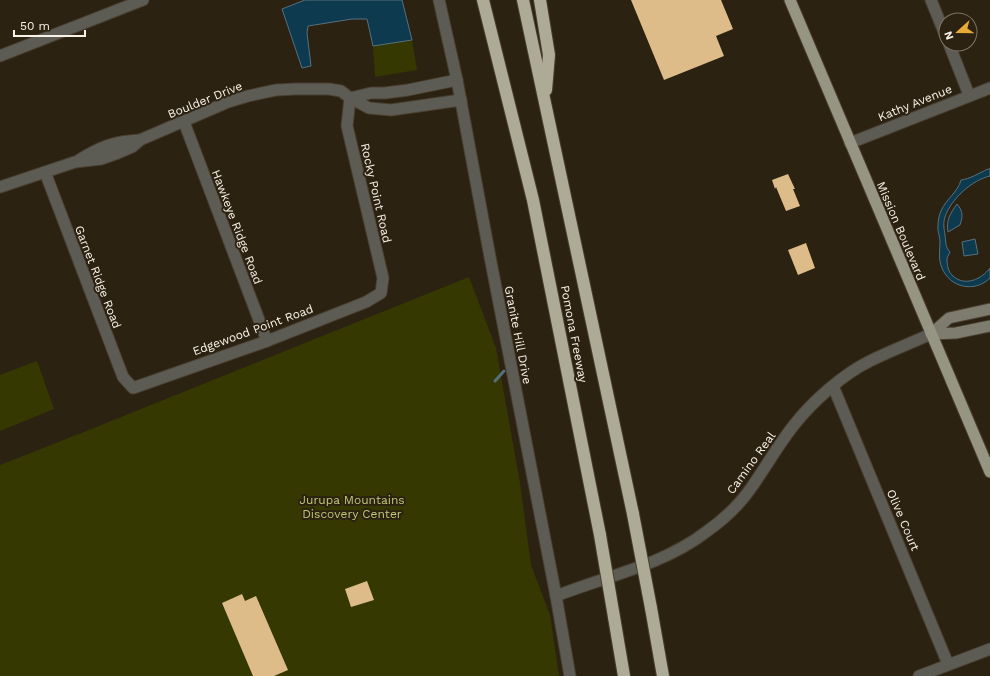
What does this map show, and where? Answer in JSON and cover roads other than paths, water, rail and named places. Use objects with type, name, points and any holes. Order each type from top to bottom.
[{"type":"highway","name":"Pomona Freeway","points":[[483,0],[533,200],[600,535],[624,676]]},
{"type":"highway","name":"Pomona Freeway","points":[[523,0],[633,514],[663,676]]},
{"type":"highway","points":[[540,0],[549,55],[545,103]]},
{"type":"main road","name":"Mission Boulevard","points":[[790,0],[990,472]]},
{"type":"main road","name":"Camino Real","points":[[931,334],[949,318],[990,309]]},
{"type":"main road","name":"Camino Real","points":[[931,334],[956,333],[990,326]]},
{"type":"street","points":[[0,56],[143,0]]},
{"type":"street","name":"Granite Hill Drive","points":[[439,0],[461,100],[570,676]]},
{"type":"street","points":[[931,0],[938,17]]},
{"type":"street","points":[[952,52],[969,95]]},
{"type":"street","points":[[350,98],[371,93],[408,90],[457,80]]},
{"type":"street","name":"Kathy Avenue","points":[[850,143],[990,88]]},
{"type":"street","name":"Boulder Drive","points":[[0,187],[75,162],[106,145],[124,140],[140,140],[228,102],[265,92],[295,89],[328,89],[341,92],[369,108],[391,110],[461,100]]},
{"type":"street","points":[[384,93],[384,109]]},
{"type":"street","name":"Rocky Point Road","points":[[350,98],[348,126],[383,278],[381,293]]},
{"type":"street","name":"Hawkeye Ridge Road","points":[[184,122],[267,341]]},
{"type":"street","name":"Garnet Ridge Road","points":[[45,172],[123,377],[132,388]]},
{"type":"street","name":"Edgewood Point Road","points":[[132,388],[267,341],[366,302],[381,293]]},
{"type":"street","name":"Camino Real","points":[[556,596],[668,556],[707,532],[727,515],[750,489],[794,425],[811,406],[833,386],[869,361],[931,334]]},
{"type":"street","name":"Olive Court","points":[[833,386],[948,664]]},
{"type":"street","points":[[919,676],[990,649]]},
{"type":"water","points":[[305,0],[402,0],[412,40],[373,46],[367,19],[352,19],[308,26],[307,33],[311,66],[302,68],[282,9]]},
{"type":"water","points":[[990,169],[990,176],[983,178],[963,191],[952,204],[944,219],[946,244],[950,252],[947,258],[947,263],[951,274],[958,279],[968,281],[978,278],[990,268],[990,278],[984,283],[970,287],[963,286],[951,280],[946,275],[941,265],[938,228],[940,213],[961,180]]},
{"type":"water","points":[[957,204],[962,214],[962,219],[960,225],[948,232],[949,217]]},
{"type":"water","points":[[975,239],[978,254],[964,256],[962,242]]},
{"type":"waterway","points":[[495,381],[504,371]]},
{"type":"park label","name":"Jurupa Mountains Discovery Center","points":[[352,507]]}]
